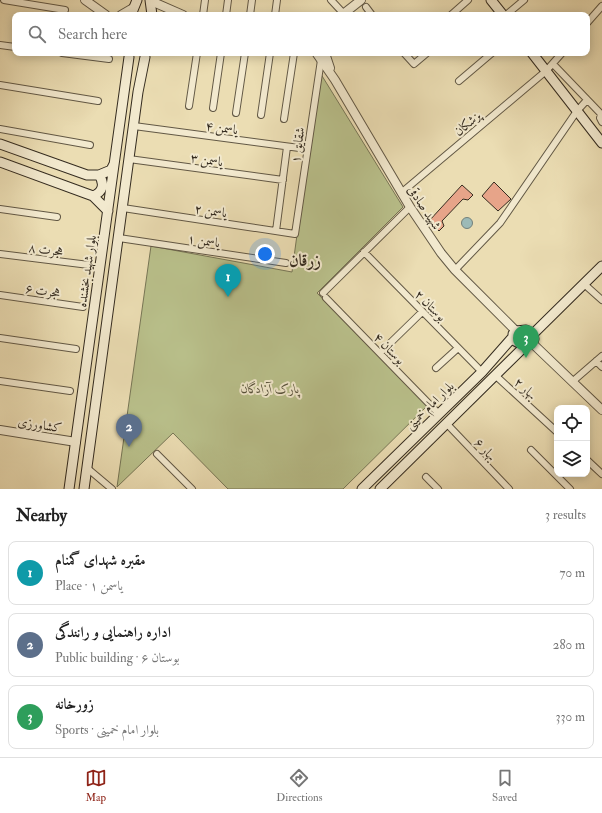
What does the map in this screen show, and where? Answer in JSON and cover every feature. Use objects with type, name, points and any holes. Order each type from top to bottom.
[{"type":"main road","points":[[151,0],[152,12]]},
{"type":"main road","points":[[491,0],[502,12]]},
{"type":"main road","name":"بلوار شهید بخشنده","points":[[69,489],[102,258],[128,56]]},
{"type":"main road","points":[[129,56],[133,61],[139,62],[144,56]]},
{"type":"main road","points":[[84,489],[120,238],[129,160],[145,56]]},
{"type":"main road","points":[[534,56],[602,143]]},
{"type":"main road","points":[[0,144],[87,176],[99,176],[111,170],[114,164]]},
{"type":"main road","points":[[0,162],[93,196],[108,211]]},
{"type":"main road","points":[[93,196],[99,194],[102,188],[102,181],[99,176]]},
{"type":"main road","points":[[102,258],[116,261]]},
{"type":"main road","name":"بلوار امام خمینی","points":[[380,489],[496,376],[584,284],[601,270]]},
{"type":"main road","points":[[526,330],[530,341],[516,343],[514,334],[526,330]]},
{"type":"main road","name":"بلوار امام خمینی","points":[[362,489],[482,372],[514,334]]},
{"type":"street","points":[[4,0],[65,10]]},
{"type":"street","points":[[85,0],[101,12]]},
{"type":"street","points":[[151,0],[177,12]]},
{"type":"street","points":[[203,12],[205,0]]},
{"type":"street","points":[[226,12],[228,0]]},
{"type":"street","points":[[250,12],[252,0]]},
{"type":"street","points":[[275,12],[277,0]]},
{"type":"street","points":[[331,0],[341,12]]},
{"type":"street","points":[[346,12],[361,0]]},
{"type":"street","points":[[454,12],[468,0]]},
{"type":"street","points":[[509,12],[524,0]]},
{"type":"street","points":[[125,12],[135,5]]},
{"type":"street","points":[[590,20],[602,6]]},
{"type":"street","points":[[366,7],[370,12]]},
{"type":"street","points":[[0,45],[12,47]]},
{"type":"street","points":[[86,56],[109,59]]},
{"type":"street","points":[[189,106],[197,56]]},
{"type":"street","points":[[213,108],[221,56]]},
{"type":"street","points":[[236,113],[245,56]]},
{"type":"street","points":[[261,115],[270,56]]},
{"type":"street","points":[[284,119],[294,56]]},
{"type":"street","name":"شقایق ۱","points":[[295,234],[319,56]]},
{"type":"street","name":"شهید صادقی","points":[[320,56],[410,207],[441,253],[514,334]]},
{"type":"street","points":[[407,56],[414,64],[423,56]]},
{"type":"street","points":[[459,81],[488,56]]},
{"type":"street","name":"پزشکان","points":[[401,192],[546,71],[559,56]]},
{"type":"street","points":[[552,64],[601,114],[600,118],[602,122]]},
{"type":"street","points":[[0,85],[98,101]]},
{"type":"street","points":[[455,270],[500,223],[577,111],[587,100]]},
{"type":"street","name":"یاسمن ۴","points":[[134,126],[307,149]]},
{"type":"street","points":[[0,129],[90,145]]},
{"type":"street","points":[[276,231],[287,147]]},
{"type":"street","name":"یاسمن ۳","points":[[129,160],[283,180]]},
{"type":"street","points":[[364,252],[410,207]]},
{"type":"street","name":"یاسمن ۲","points":[[123,208],[295,234]]},
{"type":"street","points":[[0,209],[57,217]]},
{"type":"street","name":"یاسمن ۱","points":[[120,238],[286,263]]},
{"type":"street","name":"بوستان ۴","points":[[364,252],[324,296],[439,414]]},
{"type":"street","name":"بوستان ۲","points":[[364,252],[482,372]]},
{"type":"street","name":"هجرت ۸","points":[[0,254],[89,265]]},
{"type":"street","points":[[584,284],[602,300]]},
{"type":"street","name":"هجرت ۶","points":[[0,295],[82,307]]},
{"type":"street","points":[[380,353],[422,312]]},
{"type":"street","points":[[0,338],[76,349]]},
{"type":"street","points":[[530,341],[602,410]]},
{"type":"street","points":[[436,368],[458,348]]},
{"type":"street","points":[[572,382],[602,356]]},
{"type":"street","points":[[596,361],[602,367]]},
{"type":"street","name":"بهار ۲","points":[[496,376],[554,429]]},
{"type":"street","points":[[0,381],[70,391]]},
{"type":"street","name":"بهار ۶","points":[[447,424],[509,489]]},
{"type":"street","name":"کشاورزی","points":[[0,430],[76,442]]},
{"type":"street","points":[[531,450],[570,489]]},
{"type":"street","points":[[157,454],[192,489]]},
{"type":"street","points":[[590,463],[602,474]]},
{"type":"street","points":[[87,468],[112,489]]},
{"type":"street","points":[[426,477],[438,489]]},
{"type":"green space","name":"پارک آزادگان","points":[[319,71],[403,207],[317,293],[427,406],[343,489],[228,489],[173,433],[117,487],[151,246],[292,272]]},
{"type":"water","points":[[467,217],[471,219],[473,223],[471,227],[467,229],[463,227],[461,223],[463,219]]},
{"type":"building","points":[[494,182],[511,199],[498,211],[482,196]]},
{"type":"building","points":[[462,185],[473,195],[468,200],[463,199],[442,221],[444,226],[439,231],[429,221]]},
{"type":"place","name":"مقبره شهدای گمنام","points":[[228,297]]},
{"type":"place","name":"زورخانه","points":[[526,358]]},
{"type":"place","name":"اداره راهنمایی و رانندگی","points":[[129,447]]},
{"type":"district","name":"زرقان","points":[[305,260]]}]
